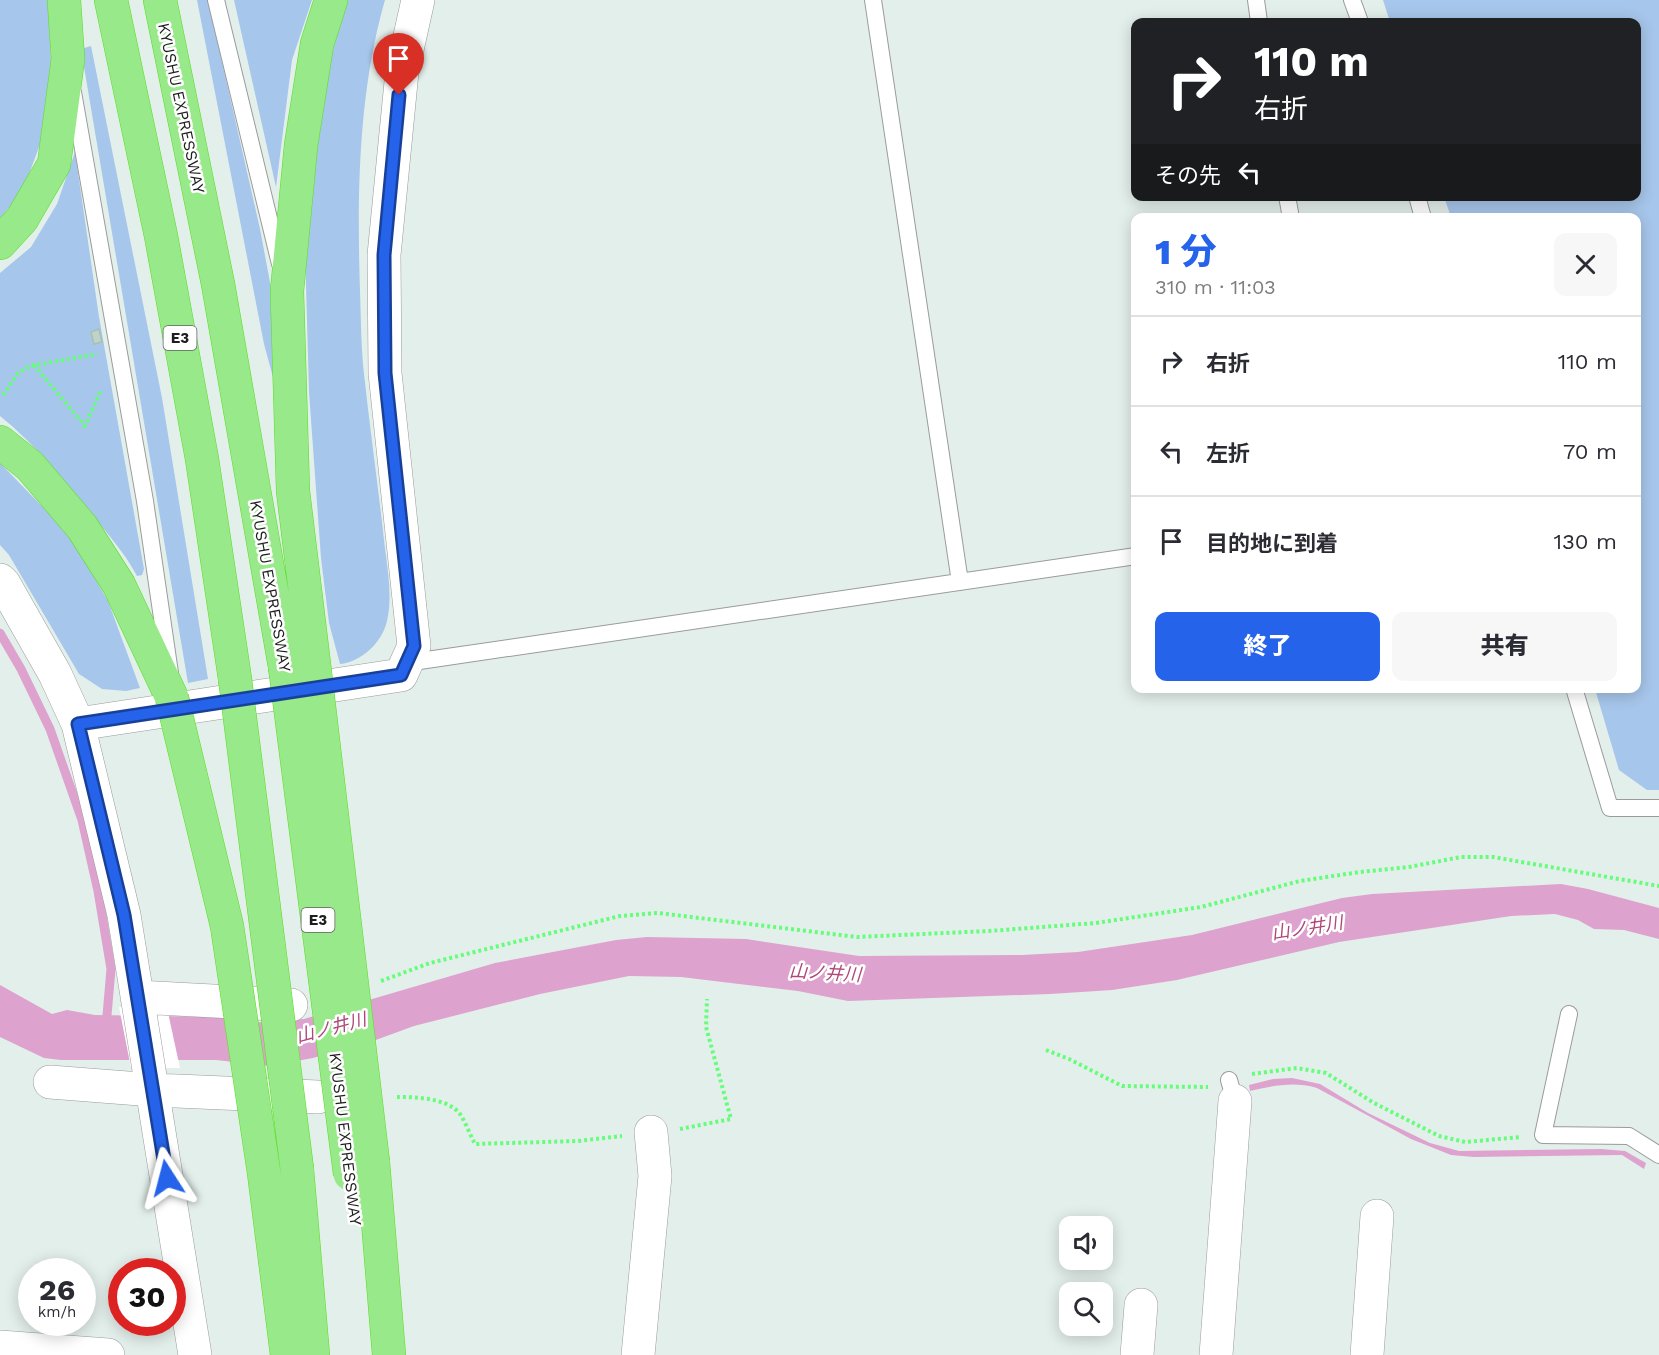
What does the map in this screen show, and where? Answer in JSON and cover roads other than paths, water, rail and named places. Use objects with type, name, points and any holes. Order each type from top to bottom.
[{"type":"highway","points":[[0,243],[22,219],[54,164],[68,58],[64,0]]},
{"type":"highway","name":"E3","points":[[111,0],[161,236],[200,447],[235,679],[297,1169],[313,1355]]},
{"type":"highway","name":"KYUSHU EXPRESSWAY","points":[[160,0],[299,665],[361,1168],[375,1355]]},
{"type":"highway","points":[[299,665],[287,291],[301,145],[317,44],[331,0]]},
{"type":"highway","points":[[0,442],[30,466],[82,527],[120,585],[172,698],[227,926],[264,1173],[287,1355]]},
{"type":"highway","points":[[361,1168],[389,1355]]},
{"type":"street","points":[[78,724],[401,675],[414,646],[385,373],[384,255],[402,72],[418,0]]},
{"type":"street","points":[[0,580],[55,674],[78,724],[124,915],[195,1355]]},
{"type":"street","points":[[138,1004],[291,1005]]},
{"type":"street","points":[[50,1082],[151,1079],[318,1097]]},
{"type":"street","points":[[1216,1355],[1232,1090]]},
{"type":"street","points":[[638,1355],[655,1176],[651,1132]]},
{"type":"street","points":[[1367,1355],[1377,1216]]},
{"type":"street","points":[[1137,1355],[1141,1305]]},
{"type":"street","points":[[0,1347],[108,1355]]},
{"type":"lane","points":[[216,0],[287,291]]},
{"type":"lane","points":[[873,0],[960,582]]},
{"type":"lane","points":[[1256,0],[1258,18]]},
{"type":"lane","points":[[1352,0],[1359,18]]},
{"type":"lane","points":[[68,58],[145,501],[170,664],[172,698]]},
{"type":"lane","points":[[406,663],[1131,557]]},
{"type":"lane","points":[[1576,693],[1610,808],[1659,808]]},
{"type":"lane","points":[[1569,1014],[1543,1135],[1629,1136],[1659,1155]]},
{"type":"water","name":"山ノ井川","points":[[1561,884],[1659,908],[1659,939],[1624,930],[1594,929],[1578,920],[1555,914],[1511,916],[1339,942],[1177,980],[1112,990],[1050,994],[848,1001],[798,991],[681,977],[629,976],[540,994],[414,1026],[373,1041],[313,1058],[269,1066],[216,1060],[61,1060],[44,1058],[0,1037],[0,985],[52,1014],[67,1010],[95,1015],[219,1017],[250,1023],[304,1019],[495,963],[616,940],[647,937],[746,939],[859,956],[1022,955],[1078,952],[1192,935],[1342,898],[1372,894]]},
{"type":"water","points":[[1292,1078],[1320,1084],[1368,1113],[1430,1143],[1459,1151],[1601,1149],[1625,1151],[1646,1163],[1644,1169],[1622,1155],[1474,1157],[1451,1155],[1411,1139],[1317,1088],[1291,1085],[1250,1091],[1249,1085],[1273,1079]]},
{"type":"waterway","points":[[0,633],[21,669],[50,729],[82,820],[98,891],[111,969],[106,1027]]}]
